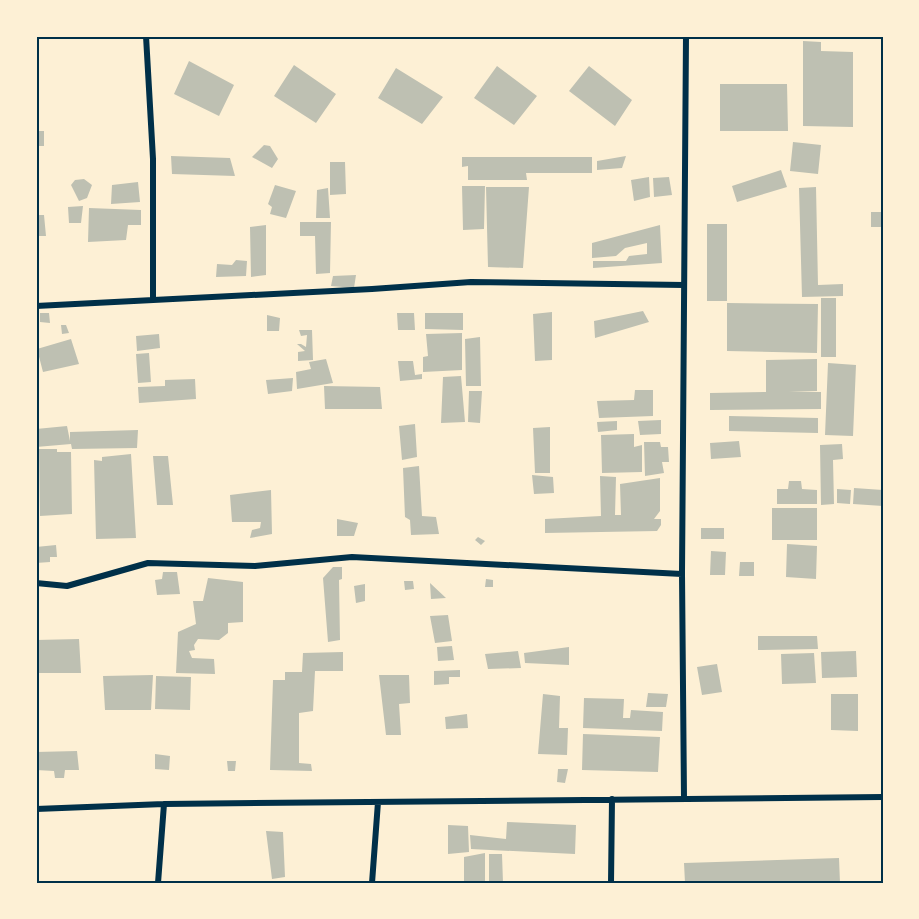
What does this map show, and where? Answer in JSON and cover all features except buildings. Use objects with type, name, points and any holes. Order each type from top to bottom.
[{"type":"street","points":[[146,36],[153,159],[153,300]]},
{"type":"street","points":[[684,798],[682,574],[686,36]]},
{"type":"street","points":[[36,306],[471,282],[684,285]]},
{"type":"street","points":[[36,583],[67,586],[148,563],[255,566],[352,557],[682,574]]},
{"type":"street","points":[[36,809],[164,804],[883,797]]},
{"type":"street","points":[[611,883],[612,799]]},
{"type":"street","points":[[372,883],[378,802]]},
{"type":"street","points":[[158,883],[164,804]]}]
